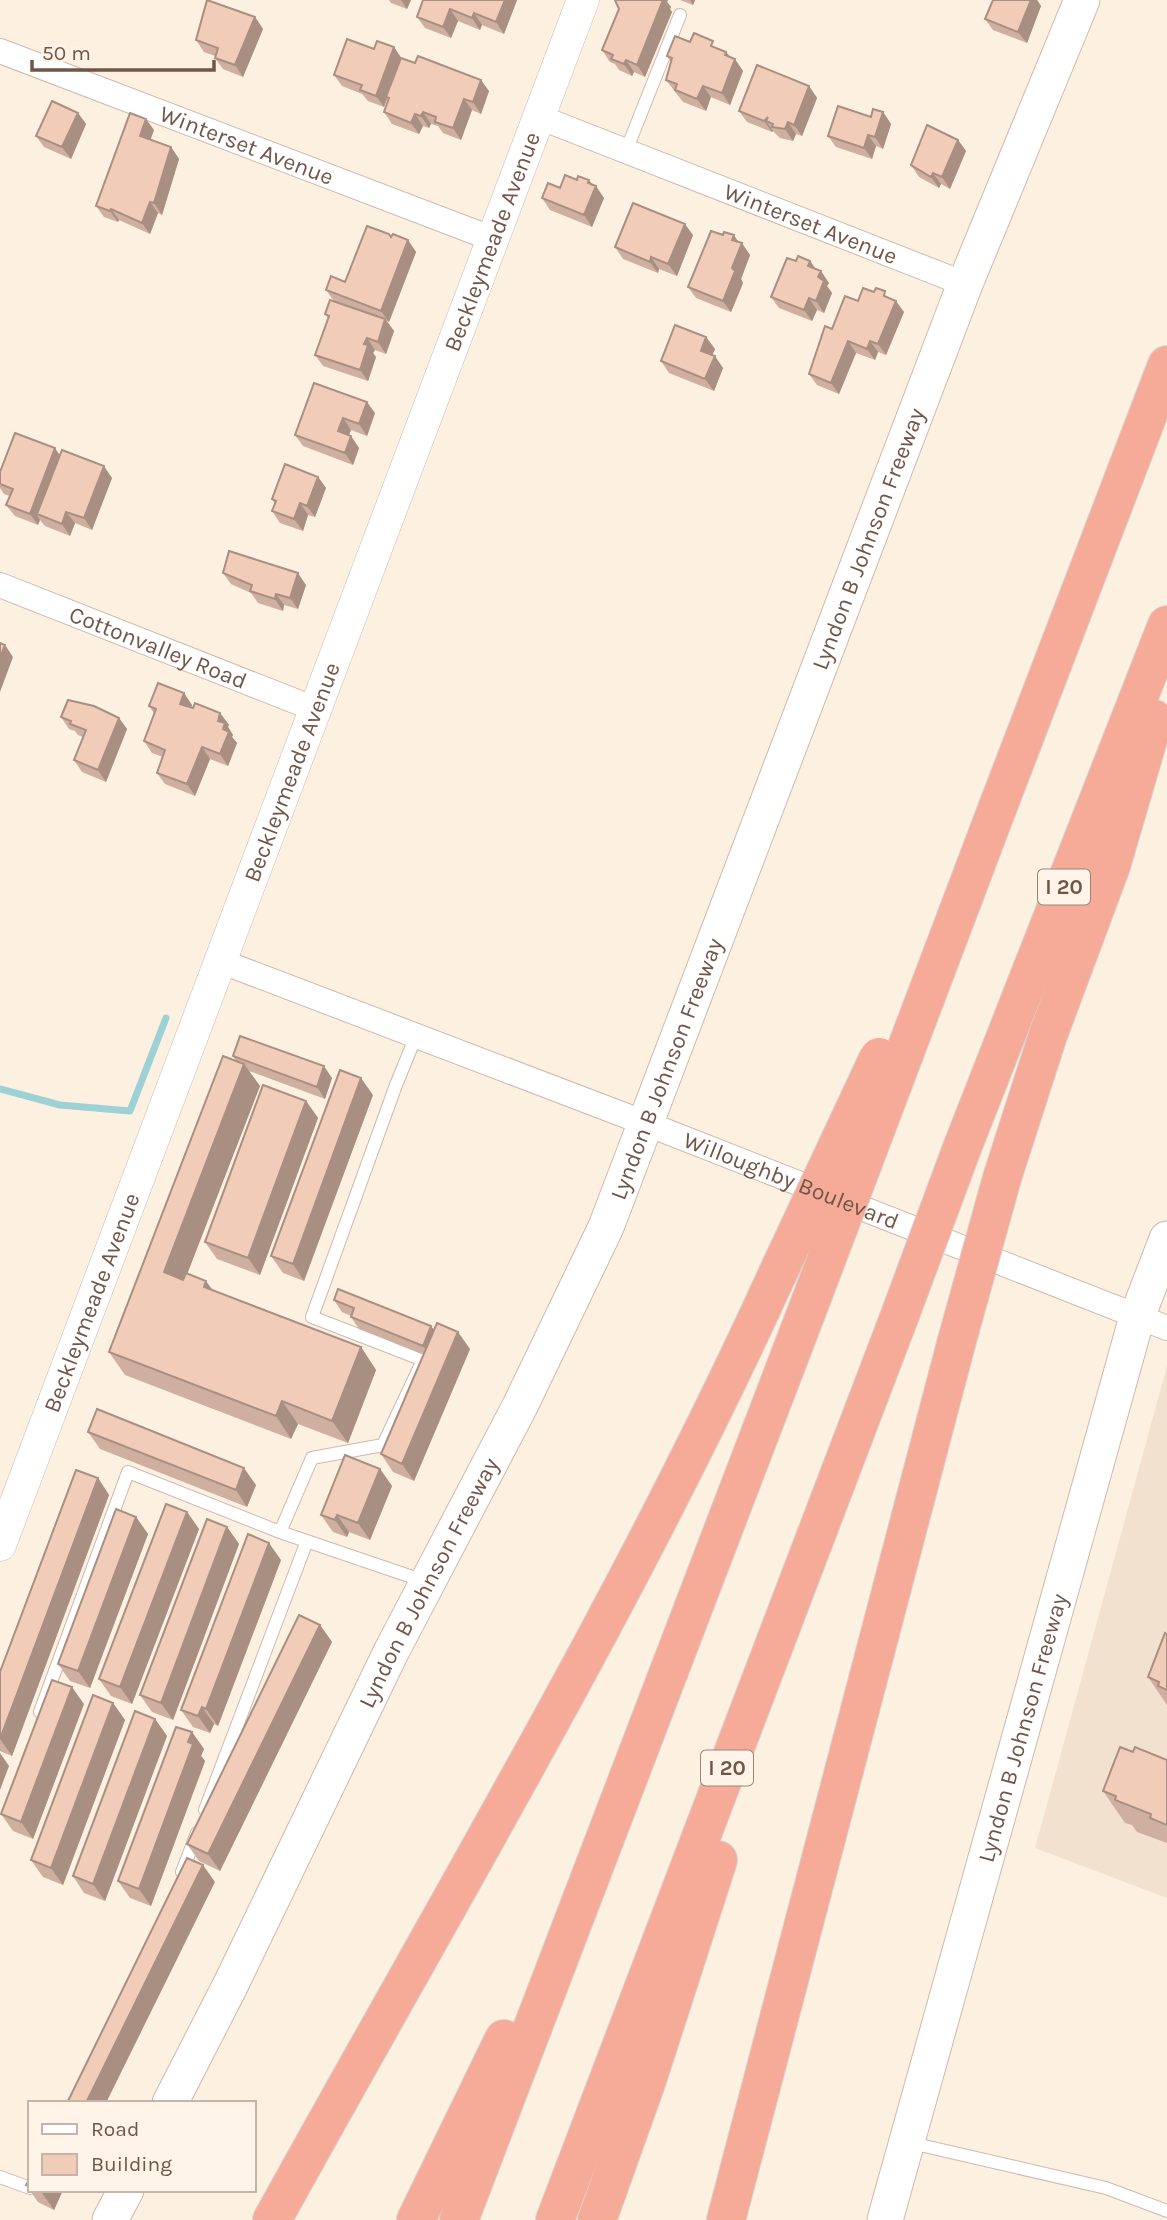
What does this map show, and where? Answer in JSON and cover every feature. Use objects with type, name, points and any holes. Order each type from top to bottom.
[{"type":"highway","points":[[458,2220],[1167,365]]},
{"type":"highway","name":"I 20","points":[[555,2220],[962,1148],[1167,625]]},
{"type":"highway","points":[[726,2220],[1002,1178],[1048,1035],[1111,866],[1167,675]]},
{"type":"highway","points":[[272,2220],[603,1624],[744,1347],[997,809]]},
{"type":"highway","points":[[597,2220],[647,2080],[853,1439]]},
{"type":"highway","points":[[416,2220],[603,1840]]},
{"type":"main road","name":"Lyndon B Johnson Freeway","points":[[171,2101],[230,1986],[391,1652],[520,1406],[600,1239],[965,284],[1082,0]]},
{"type":"main road","name":"Lyndon B Johnson Freeway","points":[[885,2220],[1152,1323],[1167,1239]]},
{"type":"main road","points":[[110,2220],[125,2192]]},
{"type":"street","name":"Beckleymeade Avenue","points":[[0,1545],[583,0]]},
{"type":"street","name":"Winterset Avenue","points":[[0,51],[493,239]]},
{"type":"street","name":"Winterset Avenue","points":[[539,117],[965,284]]},
{"type":"street","name":"Cottonvalley Road","points":[[0,584],[315,709]]},
{"type":"street","name":"Willoughby Boulevard","points":[[219,961],[645,1123],[1152,1323]]},
{"type":"lane","points":[[626,151],[680,15]]},
{"type":"lane","points":[[280,1532],[312,1458],[383,1446],[423,1360],[312,1317],[416,1036]]},
{"type":"lane","points":[[33,1730],[128,1472],[280,1532],[427,1583]]},
{"type":"lane","points":[[179,1879],[307,1541]]},
{"type":"lane","points":[[907,2142],[1106,2188],[1167,2211]]},
{"type":"lane","points":[[0,2178],[28,2187]]},
{"type":"shaded area","points":[[1167,1366],[1167,1898],[1035,1848]]},
{"type":"building","points":[[207,0],[255,17],[235,65],[215,58],[218,48],[196,40]]},
{"type":"building","points":[[423,0],[505,0],[496,22],[474,13],[472,18],[450,9],[443,27],[417,17]]},
{"type":"building","points":[[615,0],[663,0],[637,65],[626,60],[624,64],[611,59],[613,55],[602,50],[619,9]]},
{"type":"building","points":[[993,0],[1031,0],[1018,32],[985,19]]},
{"type":"building","points":[[694,33],[713,41],[711,46],[735,59],[722,93],[703,86],[697,99],[675,90],[677,84],[666,80],[672,58],[667,56],[675,36],[690,42]]},
{"type":"building","points":[[347,39],[374,49],[377,41],[394,47],[376,96],[360,90],[362,85],[334,75]]},
{"type":"building","points":[[418,56],[481,80],[473,102],[464,99],[453,128],[435,122],[436,117],[423,112],[421,116],[415,114],[411,123],[384,112],[389,98],[386,97],[401,58],[415,63]]},
{"type":"building","points":[[757,65],[809,86],[794,125],[788,122],[785,129],[772,127],[773,124],[766,121],[768,117],[764,121],[739,111]]},
{"type":"building","points":[[52,101],[78,113],[62,147],[36,136]]},
{"type":"building","points":[[838,106],[871,117],[873,109],[883,112],[875,137],[868,135],[864,148],[828,136]]},
{"type":"building","points":[[130,113],[146,119],[140,136],[171,147],[154,203],[150,202],[142,223],[111,209],[110,211],[96,206]]},
{"type":"building","points":[[927,125],[958,140],[942,177],[933,173],[931,177],[911,165]]},
{"type":"building","points":[[565,175],[577,180],[578,176],[596,186],[584,215],[542,198],[548,183],[560,188]]},
{"type":"building","points":[[633,203],[685,224],[668,264],[651,257],[650,262],[615,247]]},
{"type":"building","points":[[367,226],[391,237],[393,234],[408,240],[381,311],[326,290],[331,276],[345,282]]},
{"type":"building","points":[[711,231],[734,235],[732,240],[742,243],[723,301],[688,287]]},
{"type":"building","points":[[798,256],[810,261],[808,266],[821,271],[818,277],[824,281],[816,301],[809,298],[804,310],[771,297],[787,258],[796,261]]},
{"type":"building","points":[[863,288],[874,292],[876,288],[885,291],[884,296],[896,301],[878,344],[870,341],[867,349],[848,341],[831,383],[809,374],[825,326],[832,329],[845,296],[858,301]]},
{"type":"building","points":[[330,300],[385,319],[378,342],[367,338],[364,344],[368,345],[360,370],[315,355],[329,316],[325,314]]},
{"type":"building","points":[[675,325],[706,337],[701,351],[715,356],[705,379],[661,361]]},
{"type":"building","points":[[314,383],[367,402],[359,424],[343,418],[338,431],[351,436],[345,453],[295,435]]},
{"type":"building","points":[[15,433],[55,448],[30,514],[6,505],[13,489],[0,484],[0,472]]},
{"type":"building","points":[[62,450],[104,466],[84,518],[66,512],[62,524],[37,514]]},
{"type":"building","points":[[285,464],[318,477],[307,506],[300,503],[294,519],[272,511],[276,501],[272,499]]},
{"type":"building","points":[[229,551],[298,573],[290,598],[276,594],[275,599],[250,591],[252,585],[223,573]]},
{"type":"building","points":[[0,643],[5,645],[0,658]]},
{"type":"building","points":[[158,683],[184,693],[180,704],[193,708],[195,703],[220,713],[218,721],[225,723],[223,729],[229,732],[220,754],[202,747],[187,784],[157,773],[165,750],[144,741],[156,709],[149,706]]},
{"type":"building","points":[[68,700],[94,706],[119,718],[98,770],[74,760],[86,730],[61,717]]},
{"type":"building","points":[[240,1036],[324,1066],[317,1087],[233,1056]]},
{"type":"building","points":[[223,1056],[244,1064],[164,1272],[183,1280],[186,1273],[206,1281],[204,1287],[361,1347],[332,1421],[282,1401],[276,1416],[109,1352]]},
{"type":"building","points":[[340,1070],[361,1078],[293,1264],[271,1256]]},
{"type":"building","points":[[263,1085],[306,1101],[248,1258],[205,1242]]},
{"type":"building","points":[[338,1289],[431,1326],[423,1346],[351,1317],[354,1308],[334,1300]]},
{"type":"building","points":[[437,1323],[458,1332],[402,1464],[381,1454]]},
{"type":"building","points":[[97,1409],[244,1468],[236,1490],[88,1432]]},
{"type":"building","points":[[345,1455],[380,1469],[358,1523],[337,1515],[335,1520],[321,1515]]},
{"type":"building","points":[[76,1470],[98,1478],[0,1739],[0,1672]]},
{"type":"building","points":[[166,1504],[187,1512],[120,1687],[99,1679]]},
{"type":"building","points":[[116,1509],[136,1517],[78,1671],[58,1664]]},
{"type":"building","points":[[207,1519],[227,1527],[161,1703],[140,1695]]},
{"type":"building","points":[[248,1534],[269,1543],[206,1709],[202,1707],[198,1716],[181,1710]]},
{"type":"building","points":[[299,1615],[320,1625],[208,1854],[187,1844]]},
{"type":"building","points":[[1165,1633],[1167,1634],[1167,1690],[1148,1677]]},
{"type":"building","points":[[52,1680],[72,1687],[21,1822],[1,1814]]},
{"type":"building","points":[[93,1695],[113,1703],[51,1868],[31,1860]]},
{"type":"building","points":[[135,1711],[155,1719],[93,1884],[73,1876]]},
{"type":"building","points":[[176,1727],[192,1732],[188,1742],[193,1744],[139,1889],[118,1881]]},
{"type":"building","points":[[1120,1747],[1133,1752],[1135,1747],[1167,1760],[1167,1825],[1150,1818],[1151,1814],[1115,1800],[1116,1796],[1103,1791]]},
{"type":"building","points":[[187,1858],[203,1865],[87,2101],[68,2101]]},
{"type":"waterway","points":[[0,1089],[60,1105],[130,1111],[166,1018]]}]
